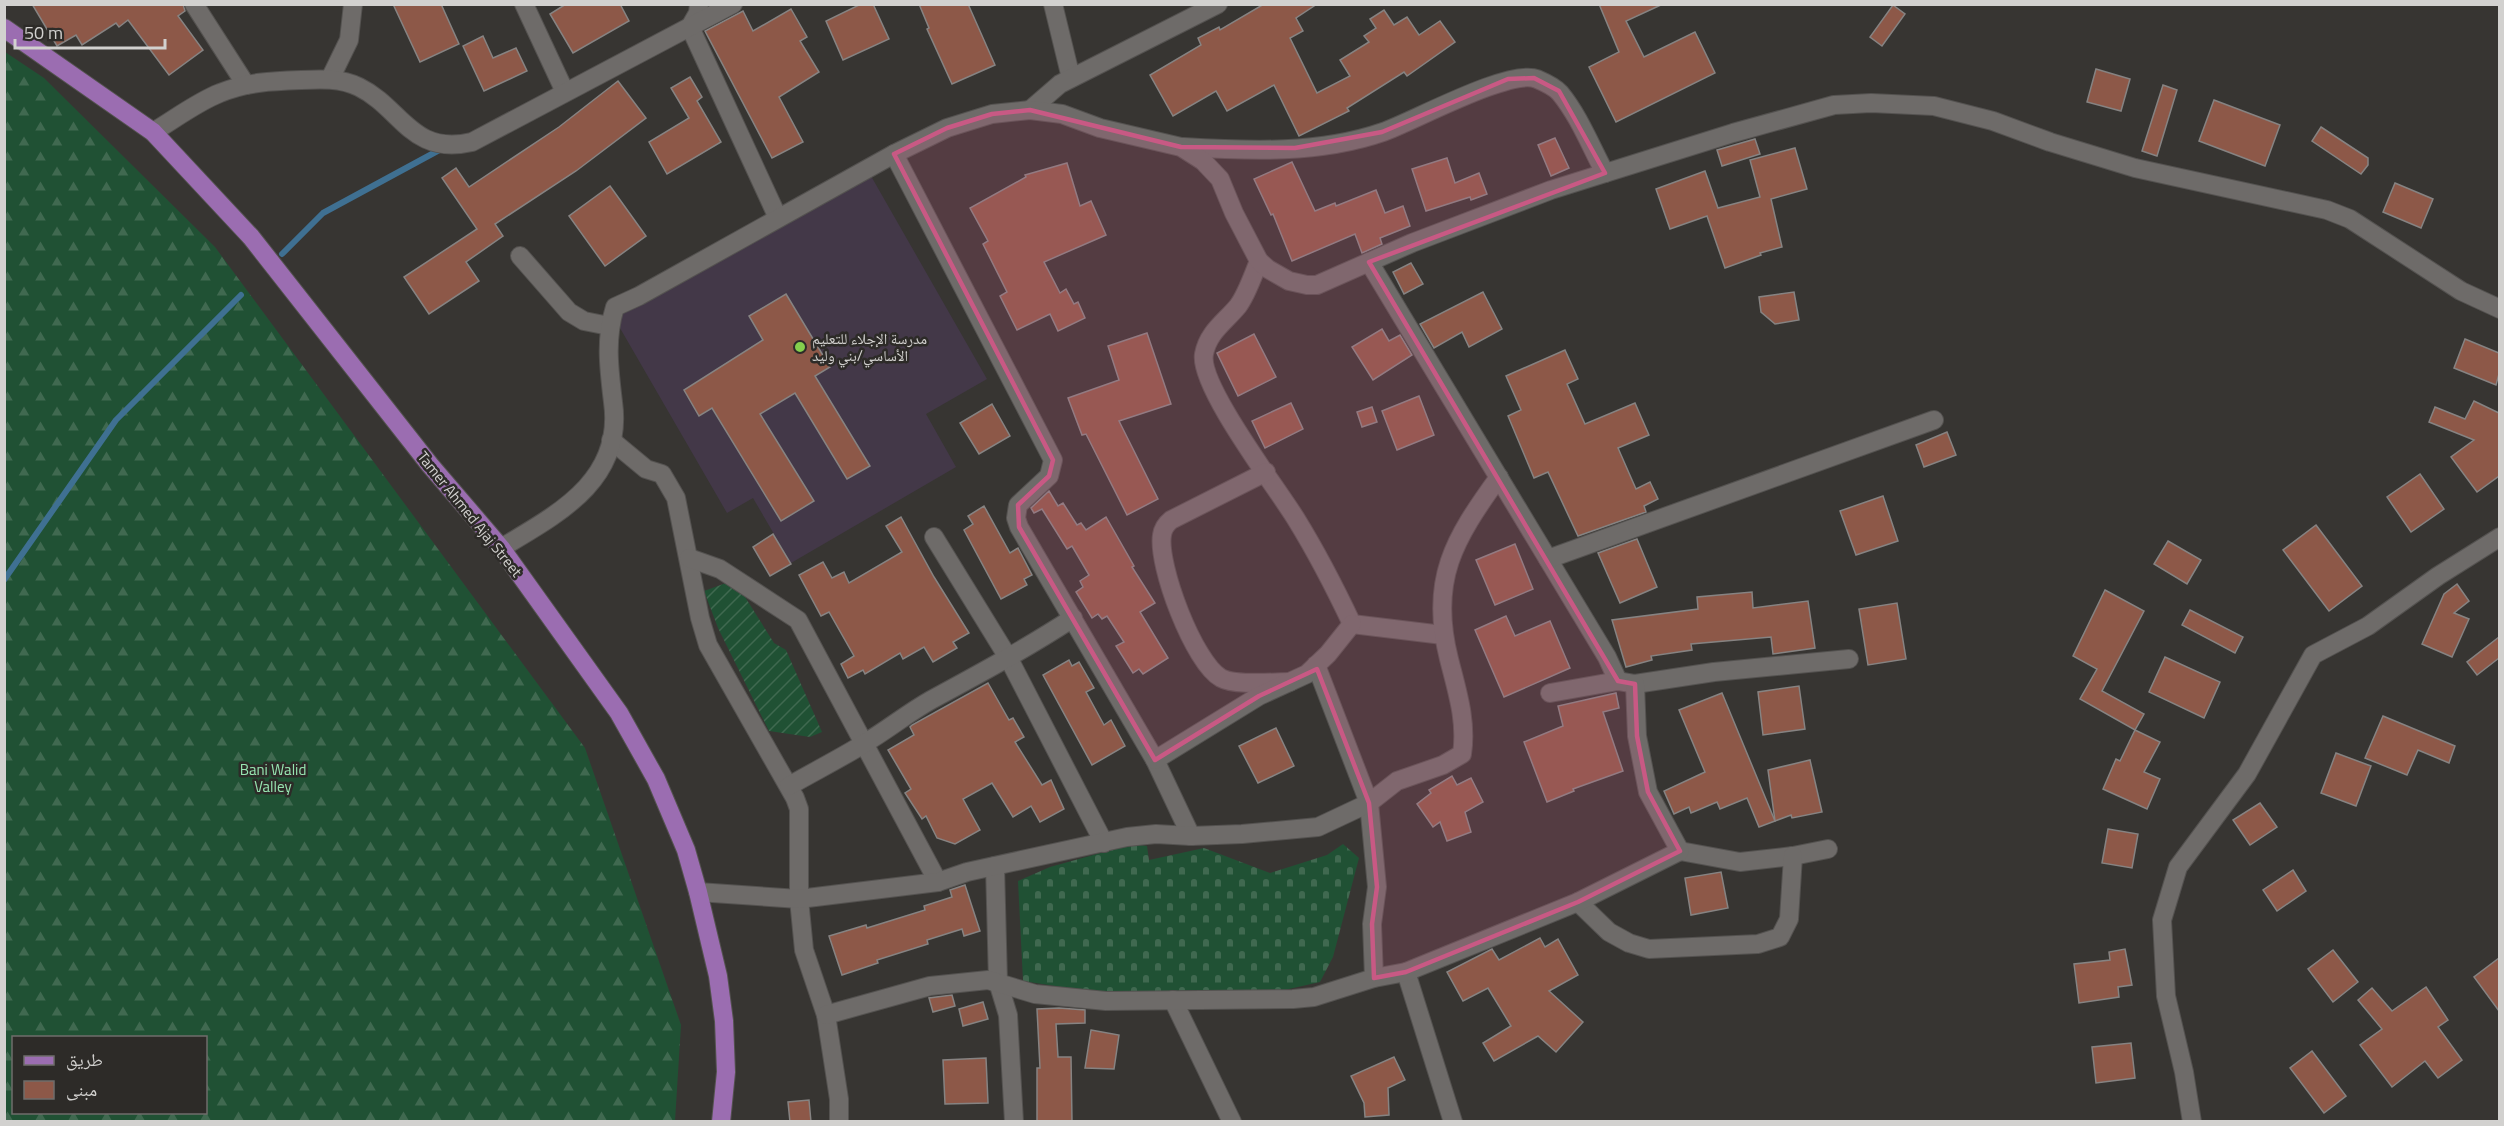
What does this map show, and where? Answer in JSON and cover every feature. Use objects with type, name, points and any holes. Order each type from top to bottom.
[{"type":"main road","name":"Tamer Ahmed Ajaj Street","points":[[4,28],[153,132],[251,237],[429,465],[501,548],[619,713],[656,779],[686,850],[698,892],[718,976],[724,1021],[726,1072],[721,1122]]},
{"type":"street","points":[[194,4],[246,85]]},
{"type":"street","points":[[330,79],[349,40],[353,4]]},
{"type":"street","points":[[524,4],[565,92]]},
{"type":"street","points":[[690,27],[698,13],[699,4]]},
{"type":"street","points":[[153,132],[219,93],[246,85],[330,79],[359,86],[382,103],[411,131],[436,142],[450,144],[472,142],[733,4]]},
{"type":"street","points":[[1053,4],[1071,78]]},
{"type":"street","points":[[1030,110],[1060,84],[1218,4]]},
{"type":"street","points":[[690,27],[778,218]]},
{"type":"street","points":[[501,548],[546,522],[580,496],[602,469],[611,440],[615,413],[608,351],[609,326],[615,307],[639,296],[894,154],[947,128],[992,114],[1030,110],[1062,114],[1100,128],[1182,147],[1237,150],[1295,148],[1341,142],[1382,132],[1508,79],[1534,78],[1559,91],[1605,173]]},
{"type":"street","points":[[1182,147],[1203,161],[1220,179],[1234,213],[1259,261],[1289,281],[1317,285],[1370,261],[1551,190],[1743,130],[1834,105],[1871,103],[1934,106],[1993,121],[2050,142],[2135,168],[2327,210],[2350,219],[2461,291],[2499,309]]},
{"type":"street","points":[[894,154],[1053,460],[1049,476],[1018,505],[1019,527],[1155,760],[1191,836]]},
{"type":"street","points":[[520,256],[569,312],[584,321],[609,326]]},
{"type":"street","points":[[1259,261],[1239,305],[1208,339],[1203,356],[1205,374],[1223,410],[1266,472],[1330,575],[1352,624]]},
{"type":"street","points":[[1370,261],[1607,657],[1627,683],[1648,792],[1680,851]]},
{"type":"street","points":[[1548,559],[1934,420]]},
{"type":"street","points":[[611,440],[646,469],[662,474],[676,498],[700,618],[708,645],[789,786],[799,809],[799,899],[804,950],[826,1015],[839,1099],[839,1122]]},
{"type":"street","points":[[1266,472],[1171,520],[1162,533],[1161,543],[1175,602],[1184,627],[1191,642],[1217,676],[1229,681],[1290,682]]},
{"type":"street","points":[[698,892],[799,899],[938,882],[967,872],[1155,834],[1191,836],[1242,834],[1318,827],[1369,803],[1397,781],[1443,765],[1461,754],[1465,733],[1443,635],[1442,589],[1451,552],[1467,520],[1499,477]]},
{"type":"street","points":[[934,537],[1009,658],[1104,843]]},
{"type":"street","points":[[2192,1122],[2184,1072],[2166,996],[2162,920],[2178,867],[2247,774],[2313,655],[2368,626],[2438,576],[2499,537]]},
{"type":"street","points":[[689,558],[720,569],[798,620],[938,882]]},
{"type":"street","points":[[789,786],[864,744],[930,701],[961,685],[984,669],[1009,658],[1074,618]]},
{"type":"street","points":[[1155,760],[1259,696],[1307,674],[1328,654],[1352,624]]},
{"type":"street","points":[[1352,624],[1443,635]]},
{"type":"street","points":[[1550,693],[1714,672],[1849,659]]},
{"type":"street","points":[[1316,665],[1369,803],[1377,887],[1372,924],[1374,978]]},
{"type":"street","points":[[826,1015],[930,986],[988,980],[1035,994],[1106,1001],[1314,997],[1374,978],[1406,972],[1578,902],[1680,851],[1740,862],[1793,856],[1828,849]]},
{"type":"street","points":[[1578,902],[1609,932],[1629,943],[1650,949],[1758,944],[1780,937],[1789,919],[1793,856]]},
{"type":"street","points":[[995,866],[998,982],[1008,1015],[1014,1122]]},
{"type":"street","points":[[1406,972],[1453,1122]]},
{"type":"street","points":[[1173,1000],[1232,1122]]},
{"type":"highlighted area","points":[[1534,78],[1559,91],[1605,173],[1369,262],[1618,681],[1635,684],[1637,736],[1648,792],[1680,851],[1578,902],[1406,972],[1374,978],[1372,924],[1377,887],[1369,803],[1317,669],[1259,696],[1155,760],[1019,527],[1018,505],[1049,476],[1053,460],[894,154],[947,128],[992,114],[1030,110],[1181,147],[1295,148],[1382,132],[1508,79]]},
{"type":"shaded area","name":"مدرسة الإجلاء للتعليم الأساسي/بني وليد","points":[[867,169],[987,379],[926,414],[956,467],[791,563],[753,498],[727,513],[613,316]]},
{"type":"green space","name":"Bani Walid Valley","points":[[5,52],[44,78],[215,247],[585,748],[681,1025],[675,1121],[5,1121]]},
{"type":"green space","points":[[726,583],[740,589],[774,643],[786,650],[822,732],[810,737],[769,731],[718,628],[704,591]]},
{"type":"green space","points":[[1133,844],[1147,846],[1149,860],[1204,848],[1270,873],[1327,855],[1343,844],[1359,858],[1333,957],[1320,982],[1267,994],[1201,990],[1100,993],[1023,981],[1018,881],[1050,867]]},
{"type":"building","points":[[32,4],[183,4],[185,11],[178,16],[203,50],[169,75],[128,20],[119,27],[116,23],[82,45],[76,35],[57,46]]},
{"type":"building","points":[[393,4],[441,4],[459,44],[420,62]]},
{"type":"building","points":[[566,4],[620,4],[629,21],[573,53],[550,14]]},
{"type":"building","points":[[861,4],[873,4],[889,39],[843,60],[826,21]]},
{"type":"building","points":[[919,4],[968,4],[995,65],[952,84],[927,29],[929,28]]},
{"type":"building","points":[[1264,4],[1317,4],[1296,18],[1303,31],[1290,38],[1317,93],[1350,76],[1340,60],[1369,42],[1364,36],[1376,28],[1370,19],[1384,10],[1394,25],[1407,17],[1419,35],[1440,21],[1455,42],[1407,76],[1404,72],[1347,108],[1349,111],[1299,136],[1274,85],[1227,111],[1216,91],[1173,116],[1150,75],[1201,45],[1198,38],[1219,27],[1220,30]]},
{"type":"building","points":[[1599,4],[1663,4],[1626,21],[1644,57],[1695,32],[1715,73],[1616,122],[1589,67],[1619,52]]},
{"type":"building","points":[[1893,5],[1905,14],[1882,46],[1870,37]]},
{"type":"building","points":[[791,9],[807,37],[800,41],[819,72],[779,97],[803,142],[772,158],[705,31],[743,11],[753,31]]},
{"type":"building","points":[[483,36],[493,58],[516,48],[527,71],[484,91],[463,46]]},
{"type":"building","points":[[2096,69],[2130,79],[2121,111],[2087,102]]},
{"type":"building","points":[[690,77],[702,97],[697,101],[721,142],[667,174],[649,142],[689,118],[671,88]]},
{"type":"building","points":[[618,81],[646,118],[576,171],[495,224],[503,236],[466,262],[479,281],[429,314],[404,277],[477,229],[442,178],[456,168],[469,187],[559,127]]},
{"type":"building","points":[[2163,85],[2177,90],[2157,156],[2142,151]]},
{"type":"building","points":[[2214,100],[2280,125],[2265,166],[2199,141]]},
{"type":"building","points":[[2321,127],[2368,158],[2368,165],[2361,174],[2312,141]]},
{"type":"building","points":[[1555,138],[1569,168],[1551,176],[1538,145]]},
{"type":"building","points":[[1755,139],[1760,154],[1722,166],[1717,150]]},
{"type":"building","points":[[1795,148],[1807,189],[1771,199],[1782,247],[1760,253],[1761,255],[1725,268],[1707,216],[1670,229],[1656,189],[1705,171],[1718,208],[1760,197],[1750,160]]},
{"type":"building","points":[[1447,158],[1455,183],[1479,173],[1487,194],[1426,211],[1412,169]]},
{"type":"building","points":[[1292,162],[1315,211],[1335,203],[1336,206],[1376,190],[1385,213],[1403,206],[1410,226],[1380,238],[1382,244],[1362,253],[1355,234],[1292,261],[1273,214],[1271,215],[1254,179]]},
{"type":"building","points":[[1067,163],[1080,206],[1091,201],[1106,235],[1044,262],[1060,293],[1066,289],[1074,304],[1078,302],[1085,318],[1058,331],[1050,314],[1017,330],[1000,296],[1007,292],[983,244],[988,241],[970,208],[1026,177],[1025,175]]},
{"type":"building","points":[[2395,183],[2433,199],[2421,228],[2383,212]]},
{"type":"building","points":[[610,186],[646,236],[605,266],[569,216]]},
{"type":"building","points":[[1411,263],[1423,284],[1404,294],[1393,272]]},
{"type":"building","points":[[1483,292],[1502,329],[1469,347],[1462,332],[1434,348],[1420,324]]},
{"type":"building","points":[[1794,292],[1799,320],[1775,324],[1761,312],[1759,297]]},
{"type":"building","points":[[786,294],[830,367],[815,376],[870,466],[847,479],[795,393],[760,414],[814,501],[781,521],[712,408],[699,416],[684,390],[763,340],[749,316]]},
{"type":"building","points":[[1382,329],[1389,341],[1400,335],[1412,355],[1373,380],[1352,347]]},
{"type":"building","points":[[1147,333],[1171,404],[1119,421],[1158,499],[1127,515],[1086,434],[1082,435],[1068,398],[1119,380],[1108,346]]},
{"type":"building","points":[[1254,334],[1276,377],[1238,396],[1217,353]]},
{"type":"building","points":[[2465,339],[2499,353],[2499,374],[2496,385],[2454,368]]},
{"type":"building","points":[[1565,350],[1578,379],[1567,384],[1585,424],[1635,403],[1649,435],[1618,448],[1636,489],[1650,482],[1658,499],[1644,506],[1646,512],[1578,536],[1548,472],[1534,478],[1508,416],[1521,410],[1506,376]]},
{"type":"building","points":[[1419,396],[1434,435],[1397,450],[1382,411]]},
{"type":"building","points":[[2474,401],[2499,413],[2499,476],[2477,492],[2451,457],[2474,440],[2429,422],[2435,407],[2465,419]]},
{"type":"building","points":[[1291,403],[1303,429],[1265,448],[1252,421]]},
{"type":"building","points":[[992,404],[1010,436],[979,454],[960,423]]},
{"type":"building","points":[[1372,407],[1377,422],[1362,427],[1357,412]]},
{"type":"building","points":[[1947,432],[1956,455],[1924,467],[1916,445]]},
{"type":"building","points":[[2420,474],[2444,509],[2411,532],[2387,497]]},
{"type":"building","points":[[1049,491],[1058,506],[1063,503],[1077,525],[1081,523],[1086,530],[1106,517],[1134,566],[1132,567],[1155,603],[1140,612],[1168,658],[1143,674],[1139,669],[1133,673],[1116,646],[1124,642],[1107,616],[1102,619],[1098,614],[1092,618],[1076,592],[1083,587],[1080,581],[1089,575],[1072,546],[1067,549],[1042,509],[1034,513],[1031,508]]},
{"type":"building","points":[[1883,496],[1898,541],[1856,555],[1840,511]]},
{"type":"building","points":[[984,506],[1010,553],[1018,548],[1032,575],[1024,579],[1027,585],[1001,599],[964,530],[973,524],[968,516]]},
{"type":"building","points":[[901,517],[934,577],[969,633],[953,642],[957,648],[933,662],[924,647],[903,659],[900,653],[865,674],[863,670],[848,678],[841,664],[854,656],[829,612],[821,616],[799,575],[823,562],[832,578],[844,572],[849,583],[902,552],[886,526]]},
{"type":"building","points":[[2316,525],[2362,586],[2329,611],[2283,550]]},
{"type":"building","points":[[773,534],[791,564],[770,576],[753,547]]},
{"type":"building","points":[[1637,539],[1657,587],[1620,603],[1598,553]]},
{"type":"building","points":[[2168,541],[2201,560],[2187,584],[2154,564]]},
{"type":"building","points":[[1515,544],[1533,589],[1495,605],[1476,560]]},
{"type":"building","points":[[2457,584],[2469,601],[2454,613],[2469,619],[2452,657],[2422,644],[2444,594]]},
{"type":"building","points":[[2105,590],[2144,611],[2102,691],[2144,714],[2135,730],[2080,699],[2097,669],[2073,656]]},
{"type":"building","points":[[1752,592],[1753,608],[1808,601],[1815,648],[1773,654],[1771,637],[1691,644],[1692,650],[1651,656],[1652,660],[1626,667],[1612,620],[1698,609],[1697,597]]},
{"type":"building","points":[[1897,603],[1906,659],[1868,665],[1859,609]]},
{"type":"building","points":[[2190,610],[2243,637],[2235,653],[2182,625]]},
{"type":"building","points":[[1506,616],[1515,636],[1550,621],[1570,668],[1504,697],[1475,630]]},
{"type":"building","points":[[2499,637],[2499,658],[2477,675],[2467,662]]},
{"type":"building","points":[[2165,657],[2220,682],[2204,718],[2149,692]]},
{"type":"building","points":[[1069,660],[1072,666],[1079,662],[1094,688],[1086,692],[1104,725],[1111,720],[1125,746],[1092,765],[1043,675]]},
{"type":"building","points":[[988,683],[1009,720],[1013,718],[1024,737],[1015,742],[1042,785],[1051,780],[1064,809],[1040,822],[1031,806],[1013,817],[992,783],[963,799],[980,830],[955,844],[937,838],[926,816],[922,819],[905,793],[911,789],[888,750],[914,735],[910,727],[912,725]]},
{"type":"building","points":[[1799,686],[1805,729],[1763,735],[1758,692]]},
{"type":"building","points":[[1616,693],[1619,708],[1603,712],[1623,771],[1573,789],[1574,791],[1547,802],[1524,742],[1563,726],[1558,706]]},
{"type":"building","points":[[1722,693],[1775,821],[1759,827],[1747,798],[1720,809],[1717,802],[1691,813],[1689,807],[1674,814],[1664,791],[1705,772],[1679,710]]},
{"type":"building","points":[[2383,716],[2455,746],[2449,763],[2418,750],[2407,775],[2365,758]]},
{"type":"building","points":[[1276,728],[1294,766],[1258,783],[1239,746]]},
{"type":"building","points":[[2135,730],[2160,742],[2144,772],[2160,779],[2147,809],[2103,789],[2116,759],[2120,761]]},
{"type":"building","points":[[2336,753],[2371,766],[2356,806],[2321,793]]},
{"type":"building","points":[[1810,760],[1822,812],[1792,818],[1791,815],[1775,821],[1768,770]]},
{"type":"building","points":[[1452,776],[1457,785],[1471,778],[1483,802],[1465,812],[1471,832],[1447,841],[1440,822],[1433,827],[1417,804],[1431,793],[1429,790]]},
{"type":"building","points":[[2260,803],[2277,827],[2250,845],[2233,820]]},
{"type":"building","points":[[2108,829],[2138,834],[2132,868],[2102,863]]},
{"type":"building","points":[[2293,870],[2306,891],[2277,911],[2263,890]]},
{"type":"building","points":[[1721,872],[1728,908],[1691,915],[1685,878]]},
{"type":"building","points":[[965,885],[980,931],[964,936],[962,929],[927,940],[928,944],[877,960],[878,963],[842,975],[829,936],[866,925],[867,928],[925,910],[924,906],[952,897],[950,890]]},
{"type":"building","points":[[1540,938],[1545,947],[1558,939],[1578,975],[1549,991],[1583,1022],[1556,1052],[1538,1036],[1494,1061],[1483,1043],[1511,1026],[1488,988],[1463,1001],[1447,972],[1492,949],[1499,960]]},
{"type":"building","points":[[2125,949],[2132,985],[2118,987],[2119,997],[2079,1003],[2074,964],[2110,960],[2109,952]]},
{"type":"building","points":[[2333,950],[2358,982],[2333,1002],[2308,969]]},
{"type":"building","points":[[2499,958],[2499,1011],[2474,977]]},
{"type":"building","points":[[2426,987],[2448,1020],[2438,1027],[2462,1060],[2438,1078],[2425,1061],[2392,1087],[2360,1045],[2382,1029],[2358,1000],[2372,988],[2392,1011]]},
{"type":"building","points":[[952,995],[955,1006],[933,1012],[929,998]]},
{"type":"building","points":[[983,1002],[988,1019],[963,1026],[959,1009]]},
{"type":"building","points":[[1037,1009],[1085,1010],[1085,1023],[1056,1024],[1058,1057],[1071,1057],[1072,1122],[1037,1122],[1037,1068],[1040,1068]]},
{"type":"building","points":[[1091,1030],[1119,1035],[1114,1069],[1085,1068]]},
{"type":"building","points":[[2131,1043],[2135,1078],[2096,1083],[2092,1047]]},
{"type":"building","points":[[2312,1051],[2346,1096],[2324,1113],[2290,1068]]},
{"type":"building","points":[[1394,1057],[1405,1080],[1388,1088],[1389,1115],[1365,1117],[1364,1103],[1351,1076]]},
{"type":"building","points":[[986,1058],[988,1103],[945,1104],[943,1060]]},
{"type":"building","points":[[809,1100],[811,1122],[790,1122],[788,1102]]},
{"type":"waterway","points":[[282,254],[323,213],[443,148]]},
{"type":"waterway","points":[[4,580],[116,420],[241,295]]},
{"type":"place","name":"مدرسة الإجلاء للتعليم الأساسي/بني وليد","points":[[800,347]]}]
